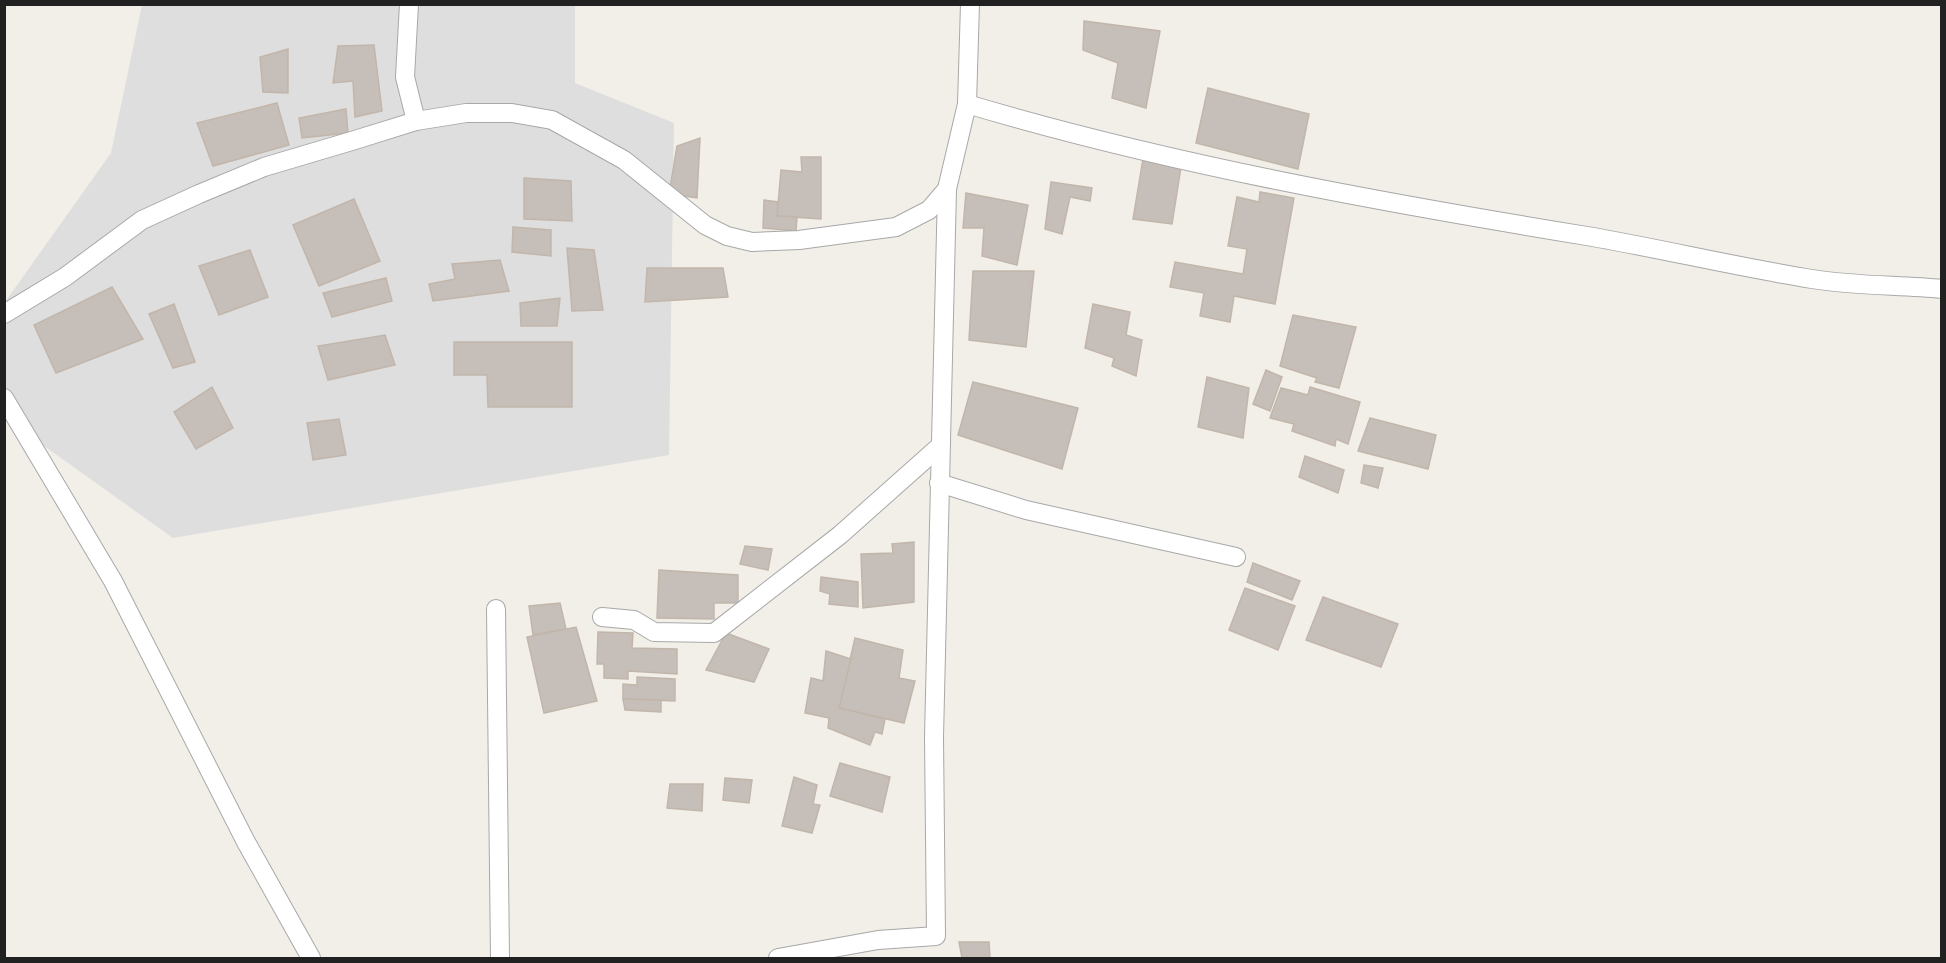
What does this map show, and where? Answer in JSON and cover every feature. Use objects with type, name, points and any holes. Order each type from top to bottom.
[{"type":"lane","points":[[409,4],[405,77],[416,121]]},
{"type":"lane","points":[[778,958],[878,940],[936,936],[934,737],[947,189],[967,104],[970,4]]},
{"type":"lane","points":[[967,104],[1122,146],[1438,212],[1656,248],[1814,279],[1941,289]]},
{"type":"lane","points":[[4,314],[65,277],[142,220],[264,167],[416,121],[466,113],[512,113],[552,120],[624,160],[705,225],[727,236],[752,242],[799,240],[896,226],[929,210],[947,189]]},
{"type":"lane","points":[[4,398],[113,581],[246,842],[311,958]]},
{"type":"lane","points":[[602,616],[634,620],[654,632],[714,633],[840,535],[940,446]]},
{"type":"lane","points":[[939,483],[1026,510],[1236,557]]},
{"type":"lane","points":[[496,609],[500,958]]},
{"type":"shaded area","points":[[142,5],[575,5],[575,83],[674,123],[669,455],[173,538],[5,418],[5,302],[111,153]]},
{"type":"building","points":[[1084,21],[1160,31],[1146,108],[1112,98],[1118,63],[1083,50]]},
{"type":"building","points":[[374,45],[382,111],[355,117],[353,81],[333,83],[338,46]]},
{"type":"building","points":[[288,49],[288,93],[263,92],[260,57]]},
{"type":"building","points":[[1208,88],[1309,114],[1298,169],[1196,143]]},
{"type":"building","points":[[277,103],[289,145],[213,166],[197,123]]},
{"type":"building","points":[[346,109],[348,133],[302,138],[299,118]]},
{"type":"building","points":[[700,138],[697,198],[669,194],[677,146]]},
{"type":"building","points":[[801,157],[821,157],[821,219],[777,216],[781,170],[802,172]]},
{"type":"building","points":[[1143,159],[1181,167],[1172,224],[1133,219]]},
{"type":"building","points":[[524,178],[571,181],[572,221],[524,219]]},
{"type":"building","points":[[1051,182],[1092,188],[1090,201],[1070,197],[1062,234],[1045,229]]},
{"type":"building","points":[[1260,192],[1294,198],[1275,304],[1234,296],[1230,322],[1200,316],[1204,293],[1170,287],[1175,262],[1243,274],[1247,249],[1228,246],[1237,197],[1259,202]]},
{"type":"building","points":[[966,193],[1028,205],[1017,265],[982,256],[984,228],[963,228]]},
{"type":"building","points":[[354,199],[380,261],[319,286],[293,225]]},
{"type":"building","points":[[764,200],[778,202],[777,216],[797,217],[796,231],[763,228]]},
{"type":"building","points":[[513,227],[551,230],[551,256],[512,252]]},
{"type":"building","points":[[567,248],[594,250],[603,310],[572,311]]},
{"type":"building","points":[[250,250],[268,297],[219,315],[199,266]]},
{"type":"building","points":[[500,260],[509,291],[433,301],[429,284],[455,279],[452,264]]},
{"type":"building","points":[[647,268],[723,268],[728,297],[645,302]]},
{"type":"building","points":[[973,271],[1034,271],[1026,347],[969,340]]},
{"type":"building","points":[[386,278],[392,301],[332,317],[323,293]]},
{"type":"building","points":[[112,287],[143,339],[56,373],[34,325]]},
{"type":"building","points":[[560,298],[557,326],[521,326],[520,303]]},
{"type":"building","points":[[174,304],[195,362],[173,368],[149,314]]},
{"type":"building","points":[[1093,304],[1130,312],[1126,335],[1142,340],[1136,376],[1112,366],[1114,358],[1085,348]]},
{"type":"building","points":[[1293,315],[1356,327],[1339,388],[1315,382],[1317,378],[1280,366]]},
{"type":"building","points":[[385,335],[395,365],[328,380],[318,346]]},
{"type":"building","points":[[454,342],[572,342],[572,407],[488,407],[487,375],[454,375]]},
{"type":"building","points":[[1266,370],[1282,377],[1270,411],[1253,404]]},
{"type":"building","points":[[1207,377],[1249,388],[1243,438],[1198,427]]},
{"type":"building","points":[[973,382],[1078,408],[1062,469],[958,435]]},
{"type":"building","points":[[212,387],[233,428],[196,449],[174,412]]},
{"type":"building","points":[[1310,387],[1360,402],[1348,444],[1336,439],[1335,446],[1292,431],[1294,424],[1270,418],[1281,388],[1308,395]]},
{"type":"building","points":[[1370,418],[1436,435],[1428,469],[1358,451]]},
{"type":"building","points":[[339,419],[346,455],[313,460],[307,423]]},
{"type":"building","points":[[1305,456],[1344,470],[1338,493],[1299,477]]},
{"type":"building","points":[[1364,465],[1383,468],[1378,488],[1361,483]]},
{"type":"building","points":[[914,542],[914,602],[863,608],[861,554],[893,553],[892,544]]},
{"type":"building","points":[[745,546],[772,549],[768,570],[740,564]]},
{"type":"building","points":[[1253,563],[1300,581],[1292,600],[1247,582]]},
{"type":"building","points":[[659,570],[738,575],[738,603],[714,603],[714,619],[657,618]]},
{"type":"building","points":[[821,577],[858,582],[858,607],[829,604],[830,594],[820,591]]},
{"type":"building","points":[[1245,588],[1295,606],[1278,650],[1229,630]]},
{"type":"building","points":[[1323,597],[1398,624],[1381,667],[1306,640]]},
{"type":"building","points":[[560,603],[566,629],[533,635],[529,606]]},
{"type":"building","points":[[576,627],[597,701],[544,713],[527,637]]},
{"type":"building","points":[[598,632],[633,633],[632,648],[677,649],[677,674],[628,671],[628,679],[604,678],[604,664],[597,664]]},
{"type":"building","points":[[726,633],[769,649],[754,682],[706,670]]},
{"type":"building","points":[[855,638],[903,650],[899,678],[915,681],[904,723],[839,708]]},
{"type":"building","points":[[826,651],[851,659],[839,708],[885,719],[882,734],[875,732],[870,745],[828,728],[829,718],[805,713],[811,678],[823,681]]},
{"type":"building","points":[[637,677],[675,679],[675,701],[623,699],[623,684],[637,685]]},
{"type":"building","points":[[623,699],[661,700],[661,712],[625,710]]},
{"type":"building","points":[[840,763],[890,777],[882,812],[830,796]]},
{"type":"building","points":[[794,777],[817,785],[813,804],[820,805],[812,833],[782,826]]},
{"type":"building","points":[[725,778],[752,780],[749,803],[723,800]]},
{"type":"building","points":[[670,784],[703,784],[702,811],[667,808]]},
{"type":"building","points":[[959,942],[989,942],[990,958],[962,958]]}]
